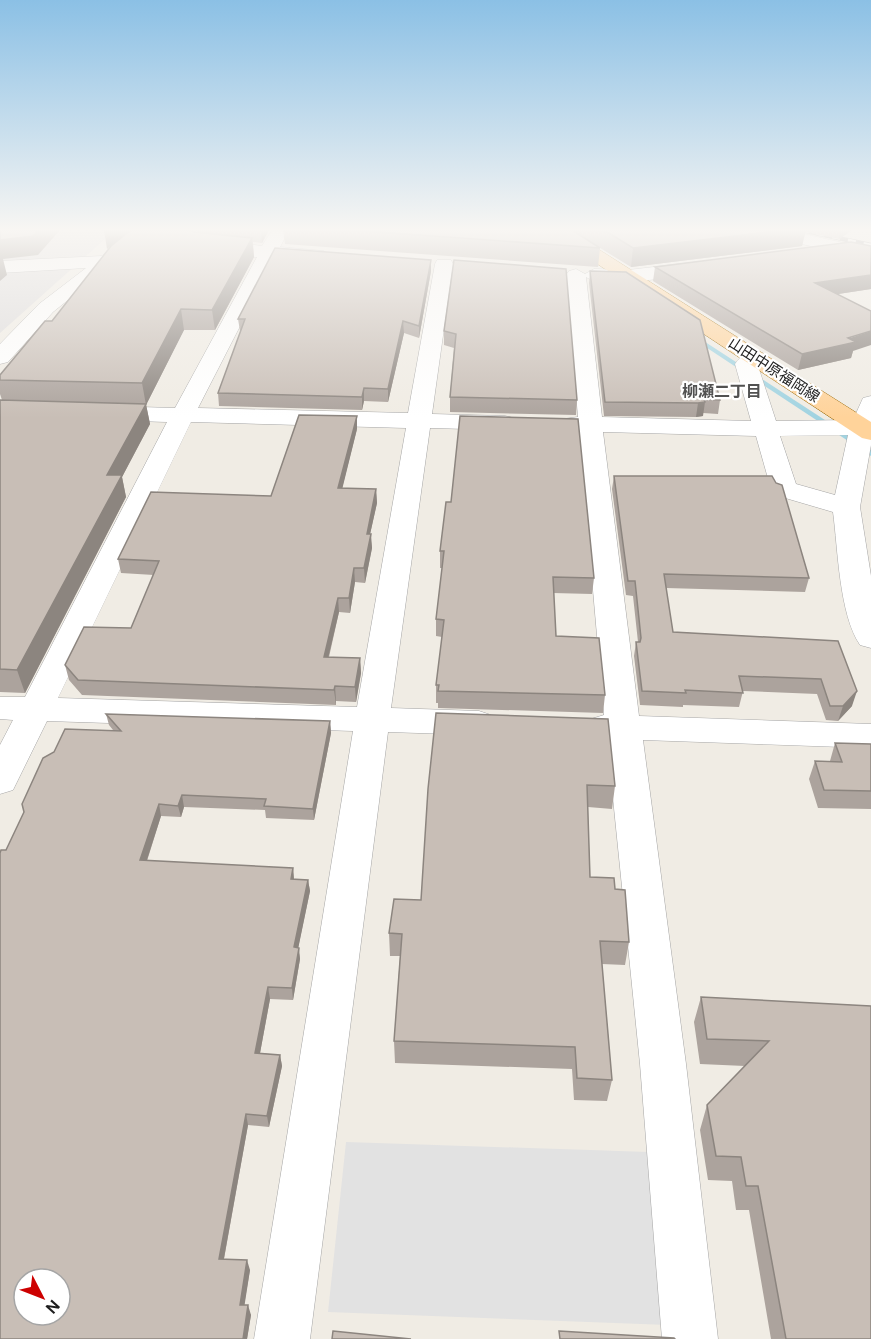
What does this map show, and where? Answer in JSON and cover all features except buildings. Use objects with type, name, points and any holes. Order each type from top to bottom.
[{"type":"main road","name":"山田中原福岡線","points":[[650,292],[751,367],[861,434]]},
{"type":"street","points":[[0,357],[46,308],[65,292]]},
{"type":"street","points":[[0,781],[246,292]]},
{"type":"street","points":[[282,1339],[372,720],[439,292]]},
{"type":"street","points":[[571,292],[592,424],[603,556],[663,1064],[690,1339]]},
{"type":"street","points":[[751,367],[784,489],[846,507]]},
{"type":"street","points":[[871,403],[861,434],[846,507],[861,609],[871,638]]},
{"type":"street","points":[[80,413],[419,422],[820,428],[861,434]]},
{"type":"street","points":[[0,708],[516,724]]},
{"type":"street","points":[[576,726],[871,736]]},
{"type":"shaded area","points":[[0,292],[45,292],[0,333]]},
{"type":"shaded area","points":[[346,1142],[649,1152],[668,1325],[328,1312]]},
{"type":"waterway","points":[[694,337],[871,454]]},
{"type":"district","name":"柳瀬二丁目","points":[[722,391]]}]
